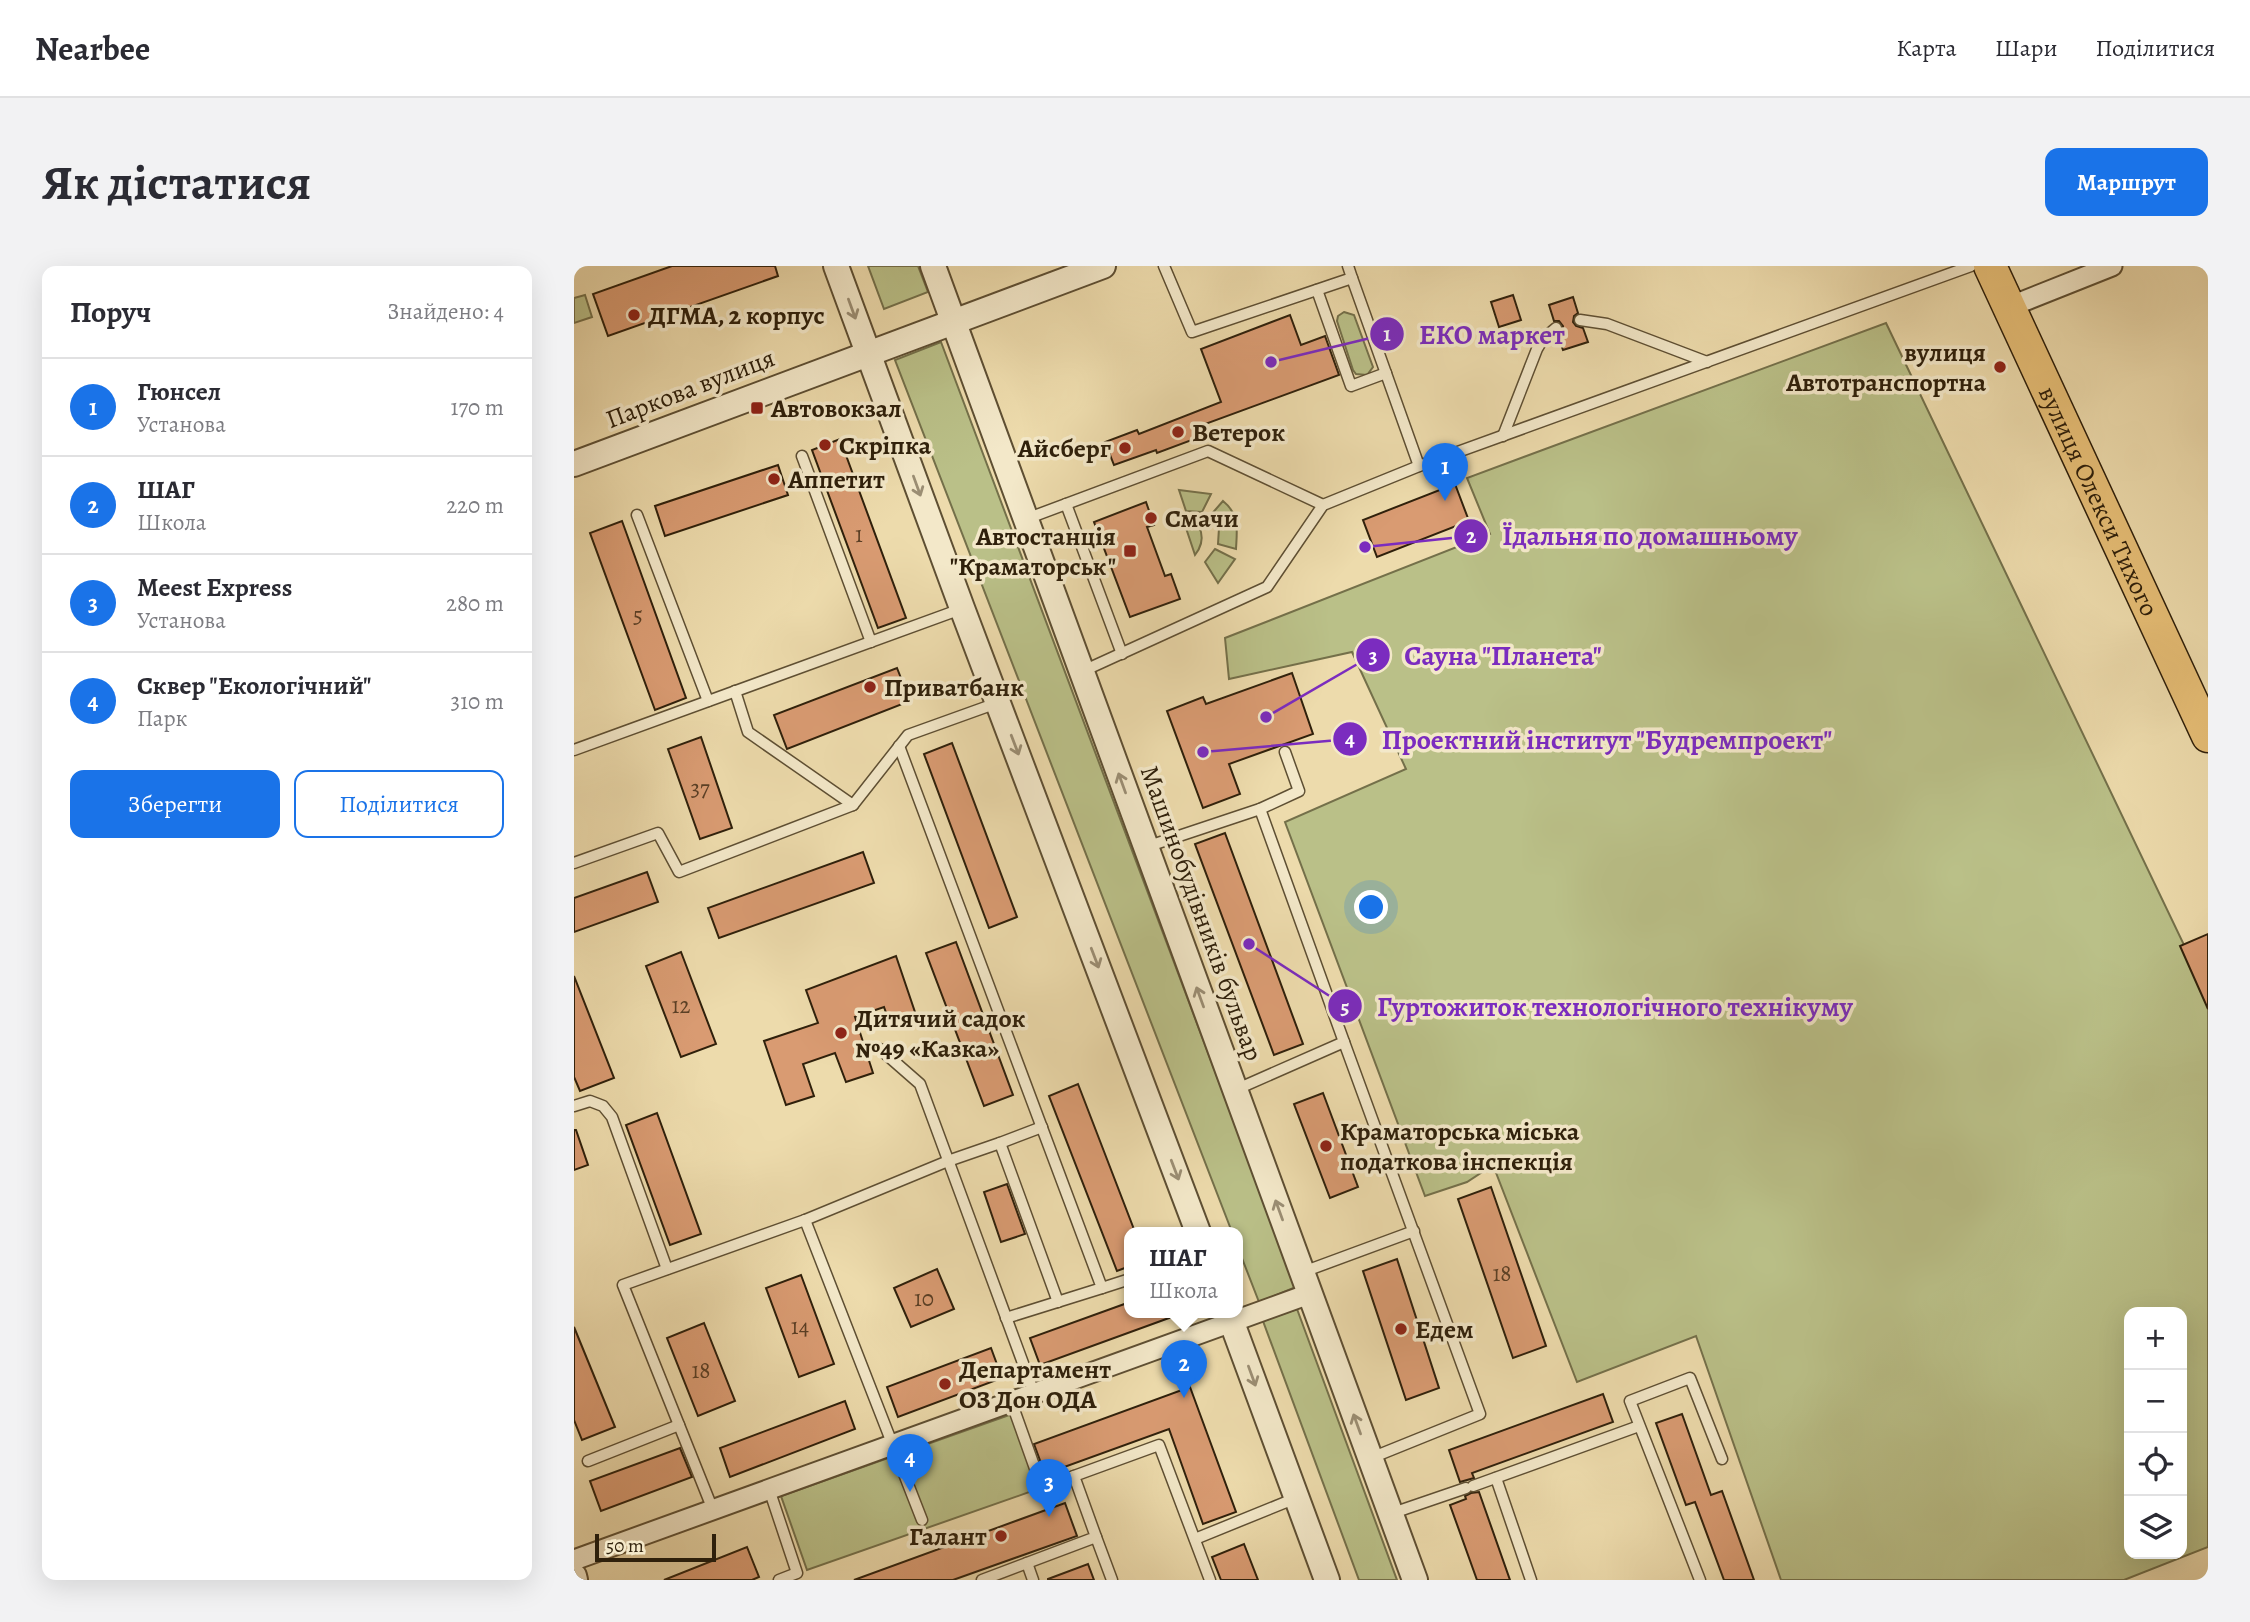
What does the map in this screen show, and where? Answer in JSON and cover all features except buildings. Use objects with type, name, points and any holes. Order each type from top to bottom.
[{"type":"main road","name":"вулиця Олекси Тихого","points":[[1990,266],[2208,736]]},
{"type":"street","points":[[836,266],[1196,1227]]},
{"type":"street","name":"Машинобудівників бульвар","points":[[933,266],[1415,1580]]},
{"type":"street","name":"Паркова вулиця","points":[[574,464],[1103,266]]},
{"type":"street","points":[[2009,307],[2109,267]]},
{"type":"street","points":[[1243,1311],[1305,1283]]},
{"type":"street","points":[[574,1560],[1034,1393],[1227,1318]]},
{"type":"street","points":[[1230,1318],[1327,1580]]},
{"type":"lane","points":[[1164,266],[1192,332],[1352,278]]},
{"type":"lane","points":[[1348,266],[1419,466]]},
{"type":"lane","points":[[1082,672],[1267,587],[1322,505],[1419,466],[1971,266]]},
{"type":"lane","points":[[1317,290],[1351,386],[1386,373]]},
{"type":"lane","points":[[1580,320],[1595,320],[1707,362]]},
{"type":"lane","points":[[1503,436],[1537,349],[1543,339],[1556,328]]},
{"type":"lane","points":[[1025,519],[1208,451],[1322,505]]},
{"type":"lane","points":[[802,456],[871,642]]},
{"type":"lane","points":[[1066,504],[1122,654]]},
{"type":"lane","points":[[637,515],[708,701]]},
{"type":"lane","points":[[574,750],[962,608]]},
{"type":"lane","points":[[735,691],[748,732],[853,805]]},
{"type":"lane","points":[[574,863],[657,833],[679,872],[853,805],[908,735],[999,703]]},
{"type":"lane","points":[[899,746],[1102,1288]]},
{"type":"lane","points":[[1146,847],[1260,809],[1299,791],[1286,752]]},
{"type":"lane","points":[[1260,809],[1480,1414],[1370,1458]]},
{"type":"lane","points":[[1235,1090],[1344,1042]]},
{"type":"lane","points":[[880,1049],[920,1084],[1034,1393]]},
{"type":"lane","points":[[574,1106],[590,1101],[603,1106],[612,1117],[667,1269]]},
{"type":"lane","points":[[713,1510],[623,1285],[804,1220],[948,1161],[1042,1127]]},
{"type":"lane","points":[[1000,1143],[1058,1302]]},
{"type":"lane","points":[[804,1220],[922,1520]]},
{"type":"lane","points":[[1305,1283],[1414,1231]]},
{"type":"lane","points":[[1006,1318],[1124,1281]]},
{"type":"lane","points":[[1700,1580],[1630,1401],[1690,1378],[1722,1459]]},
{"type":"lane","points":[[1011,1401],[1042,1488],[1159,1445],[1210,1580]]},
{"type":"lane","points":[[587,1461],[679,1425]]},
{"type":"lane","points":[[1390,1514],[1639,1426]]},
{"type":"lane","points":[[1074,1476],[1112,1580]]},
{"type":"lane","points":[[1496,1478],[1531,1580]]},
{"type":"lane","points":[[769,1489],[797,1573],[779,1580]]},
{"type":"lane","points":[[1195,1539],[1297,1498]]},
{"type":"lane","points":[[982,1580],[1096,1537]]},
{"type":"lane","points":[[1027,1563],[1033,1580]]},
{"type":"green space","points":[[868,266],[918,266],[928,292],[884,309]]},
{"type":"green space","points":[[585,295],[592,317],[574,323],[574,298]]},
{"type":"green space","points":[[1344,312],[1354,315],[1373,367],[1367,375],[1356,374],[1353,370],[1337,321],[1338,316]]},
{"type":"green space","points":[[1886,323],[2208,995],[2208,1547],[2187,1555],[2187,1307],[2124,1307],[2124,1559],[2177,1559],[2124,1580],[1781,1580],[1696,1336],[1577,1382],[1493,1165],[1467,1182],[1425,1196],[1285,822],[1406,769],[1352,652],[1229,679],[1225,638],[1490,534],[1467,478]]},
{"type":"green space","points":[[941,342],[1296,1287],[1259,1302],[1243,1261],[1243,1227],[1230,1227],[895,360]]},
{"type":"green space","points":[[1179,490],[1211,494],[1202,512],[1186,511]]},
{"type":"green space","points":[[1223,501],[1235,517],[1236,549],[1218,544],[1219,528],[1209,517]]},
{"type":"green space","points":[[1183,519],[1195,523],[1201,532],[1201,544],[1195,555]]},
{"type":"green space","points":[[1215,549],[1235,559],[1218,583],[1205,562]]},
{"type":"green space","points":[[1297,1309],[1397,1580],[1359,1580],[1263,1321]]},
{"type":"green space","points":[[1012,1414],[1038,1489],[807,1570],[781,1496]]},
{"type":"place","name":"ДГМА, 2 корпус","points":[[634,315]]},
{"type":"place","name":"ЕКО маркет","points":[[1271,362]]},
{"type":"place","name":"вулиця Автотранспортна","points":[[2000,367]]},
{"type":"place","name":"Автовокзал","points":[[757,408]]},
{"type":"place","name":"Ветерок","points":[[1178,432]]},
{"type":"place","name":"Скріпка","points":[[825,445]]},
{"type":"place","name":"Айсберг","points":[[1125,448]]},
{"type":"place","name":"Аппетит","points":[[774,479]]},
{"type":"place","name":"Гюнсел","points":[[1445,501]]},
{"type":"place","name":"Смачи","points":[[1151,518]]},
{"type":"place","name":"Їдальня по домашньому","points":[[1365,547]]},
{"type":"place","name":"Автостанція \"Краматорськ\"","points":[[1130,551]]},
{"type":"place","name":"Приватбанк","points":[[870,687]]},
{"type":"place","name":"Сауна \"Планета\"","points":[[1266,717]]},
{"type":"place","name":"Проектний інститут \"Будремпроект\"","points":[[1203,752]]},
{"type":"place","name":"Гуртожиток технологічного технікуму","points":[[1249,944]]},
{"type":"place","name":"Дитячий садок №49 «Казка»","points":[[841,1033]]},
{"type":"place","name":"Краматорська міська податкова інспекція","points":[[1326,1146]]},
{"type":"place","name":"Едем","points":[[1401,1329]]},
{"type":"place","name":"Департамент ОЗ Дон ОДА","points":[[945,1384]]},
{"type":"place","name":"ШАГ","points":[[1184,1398]]},
{"type":"place","name":"Сквер \"Екологічний\"","points":[[910,1492]]},
{"type":"place","name":"Meest Express","points":[[1049,1517]]},
{"type":"place","name":"Галант","points":[[1001,1536]]}]
